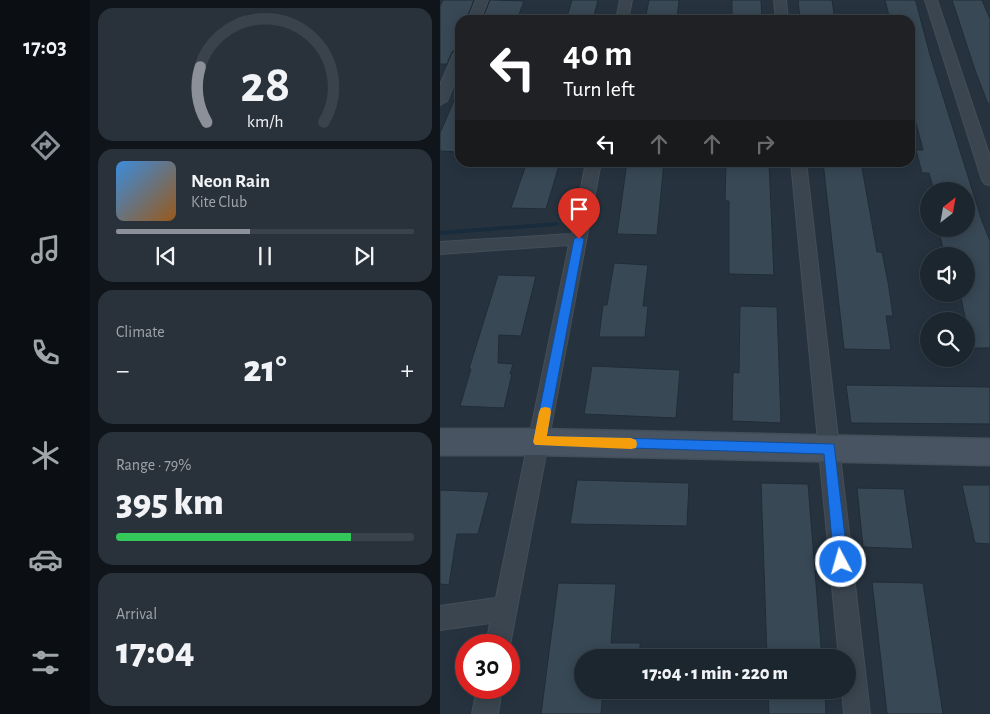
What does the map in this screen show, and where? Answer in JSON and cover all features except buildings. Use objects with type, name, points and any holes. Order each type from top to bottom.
[{"type":"street","points":[[476,15],[482,0]]},
{"type":"street","points":[[623,15],[626,0]]},
{"type":"street","points":[[780,0],[782,15]]},
{"type":"street","points":[[931,0],[990,180]]},
{"type":"street","points":[[440,101],[455,65]]},
{"type":"street","points":[[500,634],[593,167]]},
{"type":"street","points":[[799,167],[857,714]]},
{"type":"street","points":[[440,248],[579,239]]},
{"type":"street","points":[[440,442],[539,442],[990,452]]},
{"type":"street","points":[[440,618],[504,610]]},
{"type":"street","points":[[485,714],[488,699]]},
{"type":"waterway","points":[[440,233],[556,224]]},
{"type":"slow traffic","points":[[545,412],[539,442],[631,444]]},
{"type":"route","points":[[579,239],[539,442],[830,448],[841,562]]}]
